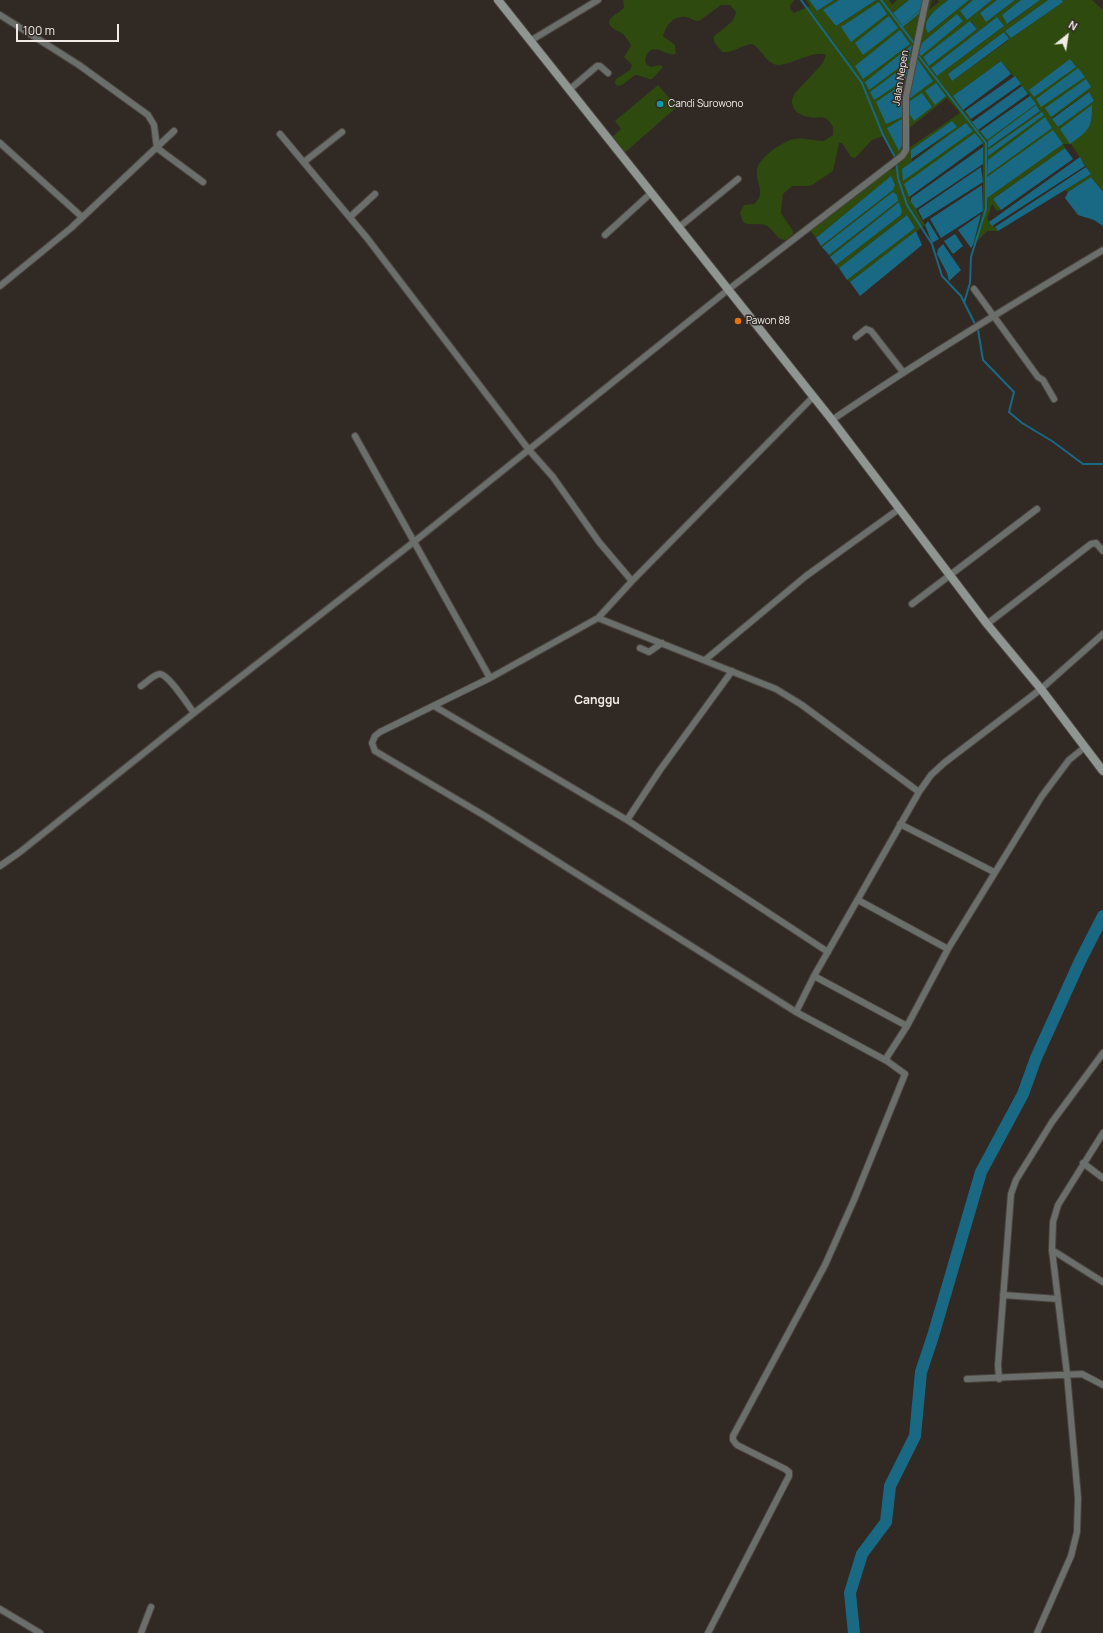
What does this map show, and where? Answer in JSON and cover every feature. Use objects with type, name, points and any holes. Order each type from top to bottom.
[{"type":"street","points":[[498,0],[832,420],[949,575],[987,624],[1041,689],[1103,771]]},
{"type":"street","points":[[530,41],[598,0]]},
{"type":"street","name":"Jalan Nepen","points":[[729,289],[897,161],[906,151],[906,97],[926,0]]},
{"type":"street","points":[[0,15],[79,65],[148,115],[154,125],[157,148],[203,182]]},
{"type":"street","points":[[569,90],[597,66],[600,66],[608,73]]},
{"type":"street","points":[[0,286],[82,217],[174,131]]},
{"type":"street","points":[[304,162],[342,132]]},
{"type":"street","points":[[280,134],[350,217],[529,450],[553,477],[599,542],[632,581]]},
{"type":"street","points":[[0,143],[82,217]]},
{"type":"street","points":[[678,228],[738,179]]},
{"type":"street","points":[[605,235],[652,193]]},
{"type":"street","points":[[350,217],[375,194]]},
{"type":"street","points":[[832,420],[903,372],[977,325],[1103,250]]},
{"type":"street","points":[[0,866],[20,852],[194,713],[415,542],[729,289]]},
{"type":"street","points":[[974,289],[1038,377],[1043,380],[1054,399]]},
{"type":"street","points":[[856,337],[866,329],[871,331],[903,372]]},
{"type":"street","points":[[708,1633],[789,1476],[789,1472],[785,1469],[737,1445],[733,1440],[733,1436],[825,1265],[889,1117],[905,1074],[887,1061],[796,1012],[485,816],[375,751],[372,743],[375,736],[380,732],[490,678],[598,618],[632,581],[813,397]]},
{"type":"street","points":[[355,436],[490,678]]},
{"type":"street","points":[[705,660],[806,576],[900,509]]},
{"type":"street","points":[[912,604],[1037,509]]},
{"type":"street","points":[[987,624],[1092,543],[1098,544],[1103,551]]},
{"type":"street","points":[[598,618],[776,689],[802,705],[919,792]]},
{"type":"street","points":[[796,1012],[814,976],[900,824],[931,775],[944,763],[1041,689],[1103,634]]},
{"type":"street","points":[[640,648],[649,652],[662,643]]},
{"type":"street","points":[[628,820],[669,758],[732,671]]},
{"type":"street","points":[[141,686],[156,675],[163,675],[169,680],[194,713]]},
{"type":"street","points":[[434,706],[628,820],[828,952]]},
{"type":"street","points":[[887,1061],[887,1057],[907,1026],[948,948],[994,872],[1042,796],[1069,760],[1085,747]]},
{"type":"street","points":[[900,824],[994,872]]},
{"type":"street","points":[[858,900],[948,948]]},
{"type":"street","points":[[814,976],[907,1026]]},
{"type":"street","points":[[999,1379],[998,1365],[1011,1194],[1016,1180],[1052,1122],[1101,1062],[1103,1053]]},
{"type":"street","points":[[1037,1633],[1072,1556],[1077,1532],[1078,1498],[1067,1374],[1052,1250],[1053,1222],[1058,1205],[1103,1133]]},
{"type":"street","points":[[1083,1163],[1103,1178]]},
{"type":"street","points":[[1052,1250],[1103,1282]]},
{"type":"street","points":[[1003,1295],[1058,1299]]},
{"type":"street","points":[[967,1379],[999,1379],[1082,1374],[1103,1385]]},
{"type":"street","points":[[142,1633],[151,1607]]},
{"type":"street","points":[[0,1609],[40,1633]]},
{"type":"green space","points":[[623,0],[794,0],[790,6],[790,9],[794,13],[810,6],[806,0],[809,0],[817,11],[834,0],[839,0],[824,10],[836,26],[876,0],[889,0],[892,5],[897,0],[909,0],[893,13],[923,0],[932,0],[929,10],[939,2],[938,0],[948,0],[928,18],[928,33],[969,0],[973,0],[960,11],[967,20],[992,0],[997,0],[980,13],[986,22],[1015,0],[1021,0],[1002,15],[1008,24],[1040,0],[1048,0],[1005,31],[1011,38],[1063,2],[1062,0],[1092,0],[1103,10],[1103,192],[1091,177],[1068,192],[1065,190],[1091,174],[1071,144],[1063,144],[1065,148],[993,199],[1001,210],[997,211],[992,204],[987,219],[998,231],[987,231],[973,245],[983,211],[983,143],[909,197],[925,225],[850,282],[847,280],[915,228],[907,215],[839,268],[836,265],[901,215],[902,211],[899,202],[830,257],[829,255],[898,201],[822,247],[821,246],[893,190],[890,177],[816,238],[808,227],[889,166],[893,170],[897,165],[894,155],[883,136],[872,140],[855,158],[851,157],[842,143],[839,143],[833,171],[812,185],[792,186],[783,194],[781,213],[793,231],[793,234],[786,240],[779,238],[765,225],[743,222],[740,213],[744,205],[754,204],[760,196],[757,170],[758,165],[766,155],[789,140],[802,138],[824,141],[833,135],[833,127],[828,120],[823,117],[811,118],[804,116],[797,112],[792,105],[795,93],[823,63],[826,55],[816,54],[778,65],[770,62],[759,49],[752,44],[729,52],[722,52],[714,42],[714,36],[733,19],[736,12],[730,5],[721,5],[699,21],[686,17],[674,19],[666,28],[663,36],[675,45],[676,54],[668,54],[654,49],[650,51],[646,56],[646,64],[651,67],[660,65],[663,67],[654,77],[650,79],[635,75],[622,85],[617,86],[615,83],[616,79],[630,70],[632,65],[624,57],[631,46],[624,35],[610,26],[609,20],[624,7]],"holes":[[[997,17],[1003,27],[937,76],[931,68]],[[971,21],[977,29],[929,66],[923,57]],[[1004,32],[1009,40],[952,81],[948,74]],[[1001,61],[1030,96],[987,140],[953,96]],[[1088,92],[1094,101],[1058,127],[1052,118]],[[947,98],[960,113],[909,148],[908,129]],[[1036,105],[1040,111],[989,148]],[[956,127],[912,162],[911,156]]]},
{"type":"green space","points":[[658,85],[677,107],[622,155],[609,140],[621,129],[615,121]]},
{"type":"water","points":[[809,0],[834,0],[817,11]]},
{"type":"water","points":[[839,0],[876,0],[836,26],[823,10]]},
{"type":"water","points":[[909,0],[923,0],[921,9],[902,25],[893,13]]},
{"type":"water","points":[[948,0],[969,0],[928,33],[926,23],[928,19]]},
{"type":"water","points":[[973,0],[992,0],[967,20],[960,11]]},
{"type":"water","points":[[997,0],[1015,0],[986,22],[980,13]]},
{"type":"water","points":[[1021,0],[1040,0],[1007,24],[1002,15]]},
{"type":"water","points":[[1048,0],[1062,0],[1063,2],[1011,38],[1005,31]]},
{"type":"water","points":[[879,2],[887,14],[851,42],[841,27]]},
{"type":"water","points":[[957,14],[963,21],[921,56],[919,53],[922,43]]},
{"type":"water","points":[[889,16],[898,28],[863,55],[855,43]]},
{"type":"water","points":[[997,17],[1004,26],[937,76],[931,68]]},
{"type":"water","points":[[970,21],[977,29],[929,66],[923,57]]},
{"type":"water","points":[[900,30],[910,44],[863,79],[855,66]]},
{"type":"water","points":[[1004,32],[1009,39],[952,81],[948,74]]},
{"type":"water","points":[[912,45],[909,60],[869,90],[865,82]]},
{"type":"water","points":[[916,57],[933,81],[909,99]]},
{"type":"water","points":[[1070,59],[1076,67],[1034,97],[1029,90]]},
{"type":"water","points":[[1001,61],[1011,74],[963,110],[953,96]]},
{"type":"water","points":[[909,63],[906,79],[874,100],[870,92]]},
{"type":"water","points":[[1078,68],[1085,77],[1041,107],[1036,99]]},
{"type":"water","points":[[1015,76],[1021,84],[971,119],[965,111]]},
{"type":"water","points":[[1086,79],[1091,87],[1051,117],[1045,108]]},
{"type":"water","points":[[905,82],[902,117],[886,124],[876,102]]},
{"type":"water","points":[[936,83],[946,96],[935,105],[925,91]]},
{"type":"water","points":[[1022,86],[1028,94],[978,130],[972,122]]},
{"type":"water","points":[[1089,92],[1094,101],[1058,127],[1052,119]]},
{"type":"water","points":[[922,93],[932,107],[914,121],[909,113],[910,101]]},
{"type":"water","points":[[1030,96],[1036,104],[987,140],[980,131]]},
{"type":"water","points":[[1036,105],[1040,111],[988,148],[988,141]]},
{"type":"water","points":[[1092,105],[1091,119],[1088,128],[1070,144],[1060,129]]},
{"type":"water","points":[[1042,112],[1044,115],[988,156],[988,150]]},
{"type":"water","points":[[1045,117],[1052,128],[987,175],[988,160]]},
{"type":"water","points":[[902,119],[903,144],[899,151],[887,128]]},
{"type":"water","points":[[952,121],[957,127],[911,159],[911,150]]},
{"type":"water","points":[[966,123],[973,131],[903,181],[902,169]]},
{"type":"water","points":[[1053,130],[1063,144],[987,198],[987,177]]},
{"type":"water","points":[[975,133],[983,143],[909,197],[904,184]]},
{"type":"water","points":[[983,147],[983,164],[916,209],[911,202],[911,198]]},
{"type":"water","points":[[1065,148],[1073,159],[1001,210],[993,199]]},
{"type":"water","points":[[1080,157],[1085,166],[992,226],[989,222]]},
{"type":"water","points":[[981,167],[983,182],[923,220],[918,210]]},
{"type":"water","points":[[1086,167],[1091,174],[998,231],[995,227]]},
{"type":"water","points":[[891,176],[895,185],[893,190],[821,246],[816,238]]},
{"type":"water","points":[[1091,177],[1103,192],[1103,226],[1094,220],[1078,215],[1065,198],[1068,192]]},
{"type":"water","points":[[982,185],[983,211],[941,238],[930,219]]},
{"type":"water","points":[[893,192],[897,195],[898,201],[829,255],[822,247]]},
{"type":"water","points":[[899,202],[902,211],[901,215],[836,265],[830,257]]},
{"type":"water","points":[[981,214],[973,245],[971,248],[958,230]]},
{"type":"water","points":[[907,215],[915,228],[847,280],[839,268]]},
{"type":"water","points":[[928,221],[939,239],[932,243],[925,225]]},
{"type":"water","points":[[916,231],[922,245],[860,296],[850,282]]},
{"type":"water","points":[[955,234],[963,246],[953,254],[944,241]]},
{"type":"water","points":[[943,244],[961,270],[949,281],[947,273],[937,254],[938,249]]},
{"type":"waterway","points":[[801,0],[862,83],[883,135],[896,159],[898,178],[907,205],[932,244],[942,276],[961,296],[978,330],[983,360],[1014,392],[1009,412],[1022,423],[1052,441],[1083,464],[1103,464]]},
{"type":"waterway","points":[[881,0],[913,42]]},
{"type":"waterway","points":[[901,27],[922,10]]},
{"type":"waterway","points":[[917,54],[986,143],[986,209],[971,257],[970,283],[964,303]]},
{"type":"waterway","points":[[854,1633],[850,1593],[862,1554],[886,1522],[890,1486],[915,1436],[921,1372],[981,1172],[1023,1094],[1036,1058],[1080,961],[1103,916]]},
{"type":"place","name":"Candi Surowono","points":[[660,104]]},
{"type":"place","name":"Pawon 88","points":[[738,321]]},
{"type":"district","name":"Canggu","points":[[597,701]]}]
